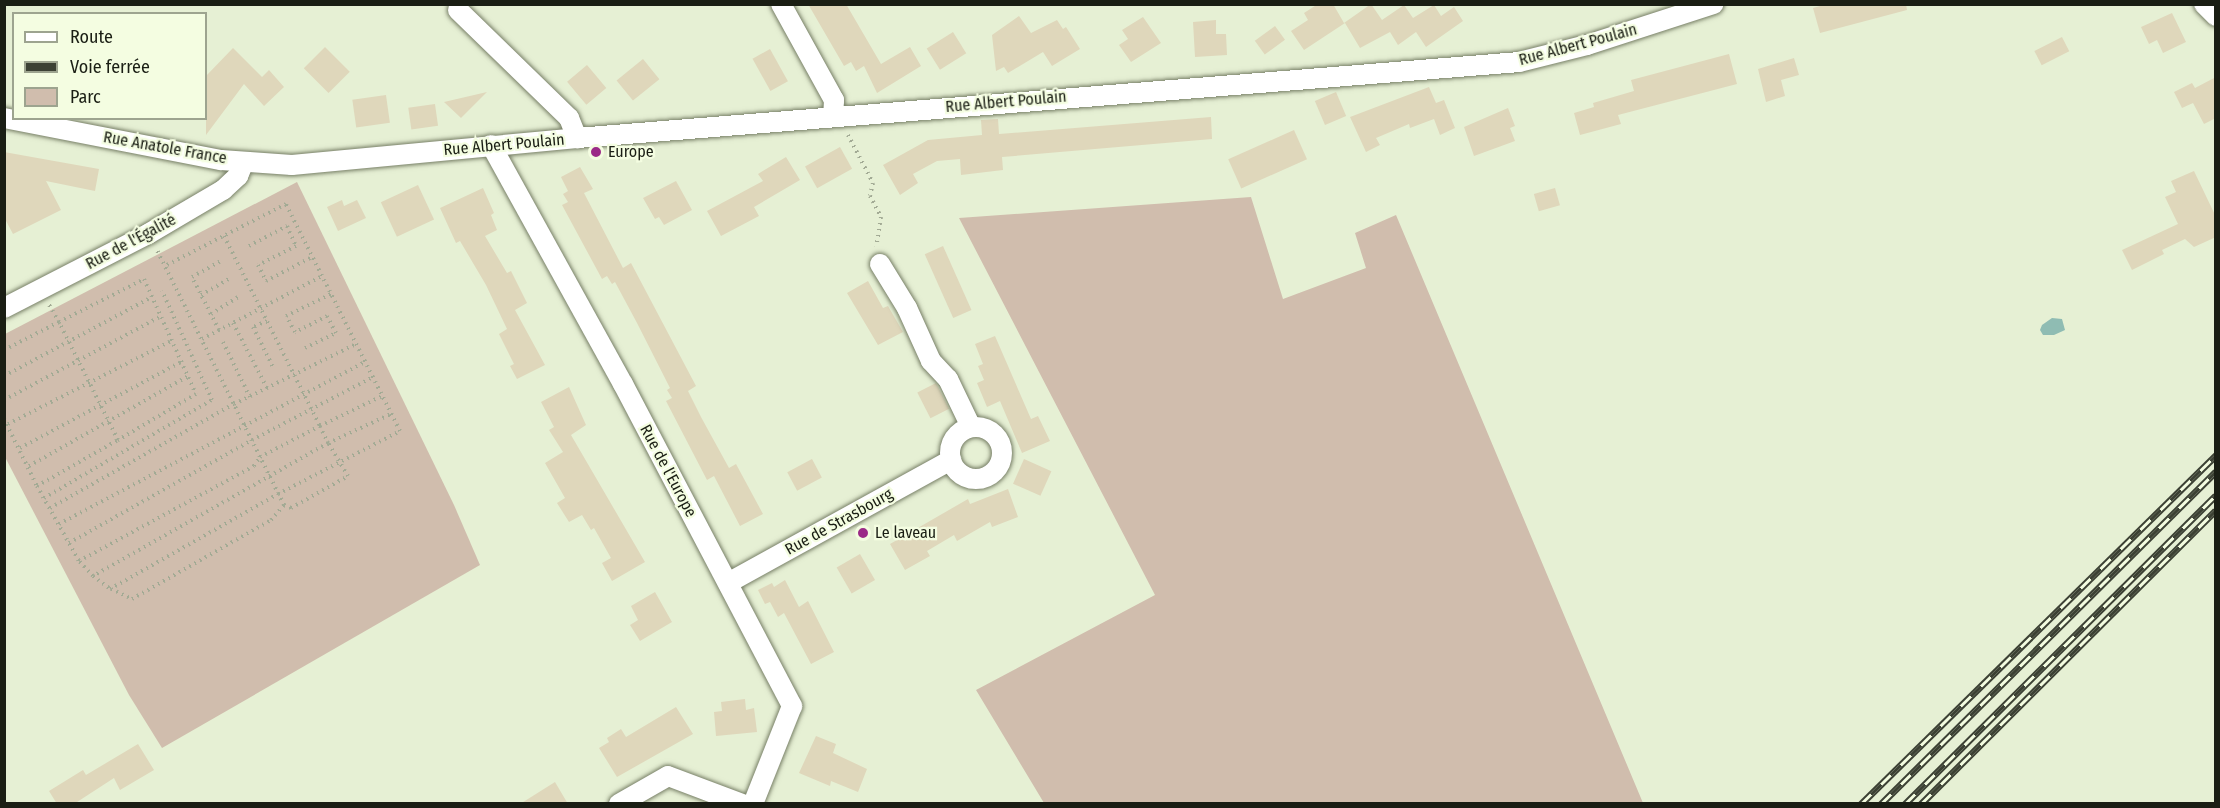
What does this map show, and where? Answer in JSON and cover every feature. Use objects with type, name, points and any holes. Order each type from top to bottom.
[{"type":"street","points":[[781,4],[834,100],[835,116]]},
{"type":"street","name":"Rue Albert Poulain","points":[[292,165],[835,116],[1519,62],[1587,45],[1713,4]]},
{"type":"street","points":[[2204,4],[2216,16]]},
{"type":"street","points":[[458,10],[569,118],[577,138]]},
{"type":"street","name":"Rue Anatole France","points":[[14,120],[221,160],[292,165]]},
{"type":"street","name":"Rue de l'Europe","points":[[491,146],[728,583],[792,706],[753,804]]},
{"type":"street","name":"Rue de l'Égalité","points":[[4,308],[148,234],[223,190],[238,176],[244,162]]},
{"type":"street","points":[[880,264],[907,308],[931,361],[948,379],[971,427]]},
{"type":"street","points":[[971,427],[987,429],[994,434],[1002,449],[999,466],[986,477],[977,479],[961,474],[951,460],[951,443],[956,436],[971,427]]},
{"type":"street","name":"Rue de Strasbourg","points":[[728,583],[951,460]]},
{"type":"street","points":[[618,804],[668,776],[742,804]]},
{"type":"path","points":[[835,116],[873,183],[870,196],[881,216],[874,256],[880,264]]},
{"type":"path","points":[[110,589],[278,494],[400,431],[286,204],[165,266]]},
{"type":"path","points":[[249,246],[286,226],[296,246],[258,265],[266,281],[312,257]]},
{"type":"path","points":[[148,234],[278,494],[284,505],[291,508],[348,476],[338,463],[224,236]]},
{"type":"path","points":[[219,330],[192,277],[223,260]]},
{"type":"path","points":[[201,339],[322,276]]},
{"type":"path","points":[[201,295],[230,278]]},
{"type":"path","points":[[4,350],[144,279],[196,394],[37,486]]},
{"type":"path","points":[[44,498],[212,400],[162,291]]},
{"type":"path","points":[[305,348],[336,333],[327,316],[294,332],[286,316],[331,294]]},
{"type":"path","points":[[4,376],[152,297]]},
{"type":"path","points":[[211,314],[238,297]]},
{"type":"path","points":[[4,400],[161,316]]},
{"type":"path","points":[[267,321],[253,327],[274,369]]},
{"type":"path","points":[[59,322],[118,440]]},
{"type":"path","points":[[233,323],[267,388]]},
{"type":"path","points":[[8,424],[171,340]]},
{"type":"path","points":[[223,342],[250,396]]},
{"type":"path","points":[[50,508],[234,404],[356,344]]},
{"type":"path","points":[[20,448],[100,403],[181,362]]},
{"type":"path","points":[[59,524],[244,424],[365,362]]},
{"type":"path","points":[[29,466],[188,376]]},
{"type":"path","points":[[69,543],[252,440],[373,376]]},
{"type":"path","points":[[79,561],[254,466],[260,457],[382,396]]},
{"type":"path","points":[[93,576],[328,443],[391,414]]},
{"type":"path","points":[[4,418],[37,486],[79,561],[110,589],[132,598],[271,520],[284,505]]},
{"type":"green space","points":[[297,182],[454,505],[480,565],[162,748],[129,695],[5,457],[5,334]]},
{"type":"green space","points":[[1251,197],[1283,299],[1366,268],[1355,233],[1396,215],[1643,803],[1044,803],[976,690],[1155,595],[959,218]]},
{"type":"water","points":[[2052,318],[2062,319],[2065,330],[2054,335],[2043,335],[2040,330],[2042,325]]},
{"type":"building","points":[[808,4],[846,4],[881,64],[910,47],[921,66],[877,93],[864,66],[856,71],[851,62],[844,66]]},
{"type":"building","points":[[1318,4],[1333,4],[1344,23],[1371,4],[1382,20],[1404,5],[1413,18],[1434,5],[1441,16],[1454,7],[1463,21],[1426,47],[1416,32],[1398,45],[1390,32],[1360,48],[1345,23],[1304,50],[1291,31],[1308,20],[1304,13]]},
{"type":"building","points":[[1827,4],[1906,4],[1907,10],[1820,33],[1813,8]]},
{"type":"building","points":[[2172,13],[2186,42],[2163,53],[2157,40],[2149,44],[2141,27]]},
{"type":"building","points":[[1019,16],[1031,33],[1057,20],[1063,29],[1066,27],[1080,49],[1052,66],[1043,52],[1008,73],[1004,67],[996,71],[992,35]]},
{"type":"building","points":[[1143,17],[1161,43],[1131,62],[1119,45],[1128,39],[1122,30]]},
{"type":"building","points":[[1216,20],[1216,34],[1226,34],[1227,55],[1195,57],[1193,22]]},
{"type":"building","points":[[1275,26],[1285,40],[1265,54],[1255,41]]},
{"type":"building","points":[[953,32],[966,53],[940,70],[927,48]]},
{"type":"building","points":[[2062,37],[2069,51],[2042,65],[2034,51]]},
{"type":"building","points":[[325,47],[350,72],[329,93],[304,68]]},
{"type":"building","points":[[233,48],[262,77],[269,70],[284,87],[264,106],[244,84],[206,135],[207,75]]},
{"type":"building","points":[[770,49],[788,81],[770,91],[753,59]]},
{"type":"building","points":[[1729,54],[1737,84],[1618,115],[1621,124],[1580,135],[1574,113],[1594,107],[1593,103],[1634,91],[1631,80]]},
{"type":"building","points":[[1794,58],[1799,75],[1781,80],[1785,96],[1766,102],[1758,69]]},
{"type":"building","points":[[643,59],[659,79],[633,101],[617,80]]},
{"type":"building","points":[[587,65],[606,88],[586,105],[567,82]]},
{"type":"building","points":[[2216,77],[2216,118],[2204,124],[2193,103],[2182,108],[2174,92],[2192,83],[2195,88]]},
{"type":"building","points":[[1429,87],[1436,103],[1444,100],[1455,128],[1440,135],[1434,119],[1410,128],[1409,124],[1376,138],[1380,145],[1366,152],[1350,117]]},
{"type":"building","points":[[487,92],[461,118],[444,102]]},
{"type":"building","points":[[1336,92],[1346,116],[1325,125],[1315,101]]},
{"type":"building","points":[[386,95],[390,123],[356,127],[352,100]]},
{"type":"building","points":[[435,104],[438,126],[411,130],[408,108]]},
{"type":"building","points":[[1508,108],[1515,126],[1510,128],[1515,141],[1474,156],[1464,127]]},
{"type":"building","points":[[1211,117],[1212,139],[1002,157],[1003,170],[961,175],[960,159],[937,161],[913,174],[918,183],[900,195],[883,165],[928,140],[982,135],[981,120],[998,119],[999,134]]},
{"type":"building","points":[[1294,130],[1307,159],[1241,189],[1228,159]]},
{"type":"building","points":[[840,147],[852,169],[817,188],[805,166]]},
{"type":"building","points":[[4,152],[99,169],[95,191],[46,181],[61,210],[13,234],[4,217]]},
{"type":"building","points":[[786,157],[800,180],[754,207],[759,216],[721,236],[707,211],[763,181],[758,174]]},
{"type":"building","points":[[580,167],[593,189],[584,193],[623,268],[631,263],[696,386],[688,391],[701,417],[729,468],[736,464],[763,514],[740,526],[714,476],[707,480],[666,401],[672,398],[667,390],[670,388],[615,282],[612,284],[607,276],[602,279],[562,205],[568,202],[563,194],[568,191],[561,177]]},
{"type":"building","points":[[2194,171],[2216,217],[2216,237],[2194,247],[2185,239],[2162,250],[2164,254],[2132,270],[2122,250],[2178,224],[2165,197],[2176,192],[2171,181]]},
{"type":"building","points":[[676,181],[692,210],[664,225],[659,217],[655,219],[643,198]]},
{"type":"building","points":[[418,185],[434,219],[397,237],[381,202]]},
{"type":"building","points":[[483,188],[494,213],[491,215],[497,230],[485,236],[507,273],[511,271],[527,303],[515,310],[545,365],[517,379],[510,366],[514,364],[499,334],[507,329],[486,285],[460,241],[456,243],[440,208]]},
{"type":"building","points":[[1555,188],[1560,205],[1539,211],[1534,194]]},
{"type":"building","points":[[342,200],[344,206],[357,200],[366,218],[338,231],[327,207]]},
{"type":"building","points":[[943,246],[971,310],[953,318],[925,254]]},
{"type":"building","points":[[868,281],[883,308],[888,306],[903,332],[878,345],[847,293]]},
{"type":"building","points":[[995,336],[1031,419],[1038,416],[1050,441],[1022,453],[1000,401],[987,407],[977,383],[984,380],[978,366],[983,364],[975,344]]},
{"type":"building","points":[[936,383],[949,409],[930,418],[917,393]]},
{"type":"building","points":[[569,387],[586,425],[571,435],[645,562],[612,581],[602,563],[611,558],[594,528],[591,530],[582,515],[569,522],[557,503],[565,498],[545,463],[563,452],[549,430],[554,427],[541,402]]},
{"type":"building","points":[[812,459],[822,478],[797,491],[787,472]]},
{"type":"building","points":[[1024,459],[1051,471],[1040,496],[1013,484]]},
{"type":"building","points":[[1008,489],[1018,517],[992,527],[990,522],[957,541],[954,535],[927,551],[930,556],[905,570],[890,544],[968,499],[970,504]]},
{"type":"building","points":[[860,554],[875,580],[852,593],[837,568]]},
{"type":"building","points":[[785,580],[799,607],[808,601],[834,652],[811,664],[784,613],[778,617],[770,602],[765,604],[758,590],[772,583],[774,587]]},
{"type":"building","points":[[655,592],[672,622],[640,641],[630,625],[638,620],[631,606]]},
{"type":"building","points":[[745,699],[746,710],[754,708],[757,732],[716,736],[714,712],[722,711],[721,702]]},
{"type":"building","points":[[676,707],[693,734],[617,777],[599,748],[609,742],[607,738],[621,729],[626,737]]},
{"type":"building","points":[[816,736],[836,744],[833,753],[867,769],[858,792],[831,781],[830,786],[799,773]]},
{"type":"building","points":[[138,744],[154,770],[120,790],[114,778],[74,804],[57,804],[49,791],[83,770],[86,775]]},
{"type":"building","points":[[555,782],[568,804],[520,804]]},
{"type":"railway","points":[[1861,804],[2216,455]]},
{"type":"railway","points":[[1881,804],[2216,471]]},
{"type":"railway","points":[[1905,804],[2216,495]]},
{"type":"railway","points":[[1921,804],[2216,510]]},
{"type":"place","name":"Europe","points":[[596,152]]},
{"type":"place","name":"Le laveau","points":[[863,533]]}]
